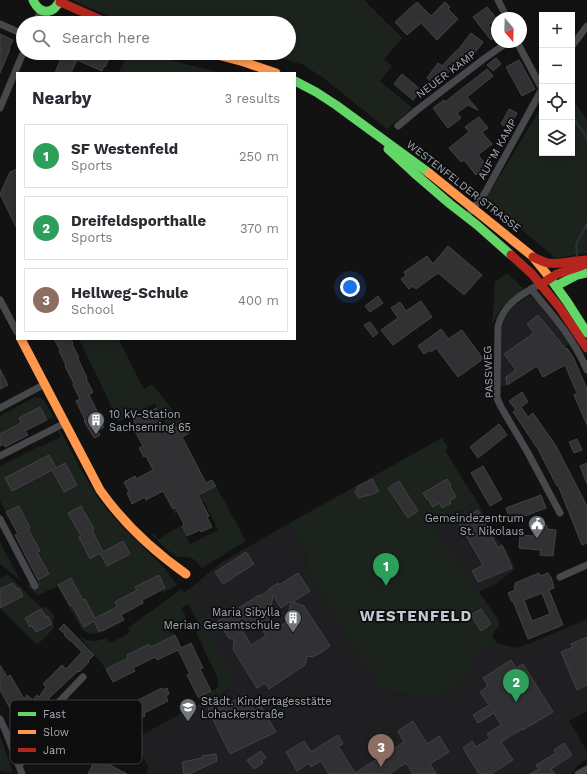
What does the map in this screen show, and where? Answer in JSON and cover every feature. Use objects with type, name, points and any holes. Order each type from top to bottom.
[{"type":"street","points":[[33,0],[37,8],[42,10],[52,10],[58,6],[60,1],[93,16]]},
{"type":"street","points":[[498,0],[504,12]]},
{"type":"street","points":[[39,16],[42,10]]},
{"type":"street","points":[[0,24],[16,31]]},
{"type":"street","points":[[575,42],[587,26]]},
{"type":"street","name":"NEUER KAMP","points":[[398,126],[500,48]]},
{"type":"street","points":[[520,48],[539,84]]},
{"type":"street","points":[[0,107],[20,60]]},
{"type":"street","points":[[237,60],[274,72]]},
{"type":"street","name":"WESTENFELDER STRASSE","points":[[296,82],[316,92],[356,119],[421,166],[532,256],[556,286],[587,333]]},
{"type":"street","name":"AUF'M KAMP","points":[[466,217],[486,193],[539,95]]},
{"type":"street","name":"WESTENFELDER STRASSE","points":[[356,119],[414,173],[506,250],[532,274],[560,308],[587,348]]},
{"type":"street","points":[[532,256],[541,261],[550,263],[580,260],[587,261]]},
{"type":"street","points":[[540,284],[557,274],[581,266],[587,261]]},
{"type":"street","points":[[540,284],[556,286],[587,273]]},
{"type":"street","name":"PASSWEG","points":[[540,284],[523,294],[507,307],[500,321],[498,327],[498,398],[501,407],[560,512]]},
{"type":"street","points":[[531,289],[563,328],[587,370]]},
{"type":"street","points":[[0,300],[16,330]]},
{"type":"street","points":[[22,340],[95,483],[113,508],[132,529],[166,560],[186,574]]},
{"type":"street","points":[[0,408],[45,384]]},
{"type":"street","points":[[0,456],[65,423]]},
{"type":"street","points":[[0,520],[34,586]]},
{"type":"street","points":[[560,576],[587,565]]},
{"type":"street","points":[[60,700],[83,677]]},
{"type":"street","points":[[0,719],[10,742]]},
{"type":"street","points":[[19,765],[22,774]]},
{"type":"street","points":[[578,774],[587,769]]},
{"type":"shaded area","points":[[72,0],[364,0],[402,38],[384,59],[392,66],[380,81],[413,108],[387,129],[326,80],[304,65],[287,60],[296,60],[296,16],[108,16]]},
{"type":"shaded area","points":[[125,60],[170,60],[217,72],[119,72]]},
{"type":"shaded area","points":[[575,102],[587,120],[587,253],[558,258],[554,257],[489,203],[487,197],[539,111],[539,156],[575,156]]},
{"type":"shaded area","points":[[507,273],[524,289],[501,308],[492,324],[495,282]]},
{"type":"shaded area","points":[[530,296],[538,301],[569,344],[507,385],[500,386],[502,327],[505,318],[512,308]]},
{"type":"shaded area","points":[[79,340],[119,340],[144,389],[152,384],[184,424],[169,432],[155,403],[119,422]]},
{"type":"shaded area","points":[[35,397],[44,400],[55,420],[52,417],[47,420],[40,407],[19,418],[21,423],[0,434],[0,416]]},
{"type":"shaded area","points":[[60,430],[98,498],[113,517],[165,569],[177,585],[163,593],[161,591],[143,601],[144,603],[122,615],[124,620],[96,634],[89,633],[81,628],[58,586],[38,595],[27,586],[49,574],[37,552],[39,551],[28,529],[30,527],[19,506],[6,512],[0,501],[0,466],[39,446],[40,447],[61,437],[58,432]]},
{"type":"shaded area","points":[[442,438],[448,448],[445,450],[477,501],[434,527],[499,621],[499,626],[492,636],[497,643],[478,655],[472,666],[459,682],[444,692],[436,695],[418,697],[400,695],[379,685],[307,572],[305,551],[288,524]]},
{"type":"shaded area","points":[[216,486],[246,541],[202,568],[195,560],[188,557],[178,557],[166,549],[152,535],[155,534],[158,539],[181,526],[190,544],[218,530],[204,501],[175,514],[173,509]]},
{"type":"shaded area","points":[[477,501],[497,540],[507,550],[515,569],[496,584],[478,592],[434,527]]},
{"type":"shaded area","points":[[288,524],[305,551],[307,572],[379,684],[391,692],[403,696],[422,697],[458,683],[467,673],[477,655],[497,643],[515,648],[531,643],[587,619],[587,711],[569,721],[587,751],[587,759],[577,766],[570,774],[148,774],[146,771],[149,767],[142,756],[142,735],[199,704],[230,690],[184,593],[222,562]]},
{"type":"shaded area","points":[[0,542],[20,580],[0,564]]},
{"type":"shaded area","points":[[7,574],[42,608],[45,606],[55,617],[52,621],[54,628],[37,645],[0,608],[0,578]]},
{"type":"shaded area","points":[[181,589],[184,593],[189,589],[237,686],[201,703],[198,697],[216,689],[218,679],[196,632],[201,629],[189,604],[181,608],[190,626],[179,632],[177,628],[172,630],[169,623],[166,625],[170,633],[173,632],[175,635],[151,647],[149,644],[127,655],[128,658],[106,669],[79,636],[93,641],[107,638],[109,643],[123,637],[130,632],[128,628]]},
{"type":"shaded area","points":[[0,737],[2,741],[13,773],[0,771]]},
{"type":"building","points":[[417,2],[431,16],[445,2],[450,7],[448,9],[458,19],[437,40],[421,23],[407,35],[395,22]]},
{"type":"building","points":[[487,7],[491,12],[491,23],[488,25],[491,28],[491,40],[473,17]]},
{"type":"building","points":[[471,33],[483,42],[458,71],[453,66],[438,86],[427,78],[438,63],[442,66],[458,50]]},
{"type":"building","points":[[0,34],[13,40],[0,73]]},
{"type":"building","points":[[496,58],[501,64],[493,71],[487,65]]},
{"type":"building","points":[[60,60],[77,60],[71,72],[55,72]]},
{"type":"building","points":[[77,60],[108,60],[102,71]]},
{"type":"building","points":[[519,60],[535,89],[522,96],[506,67]]},
{"type":"building","points":[[487,69],[493,76],[467,97],[478,110],[468,105],[457,113],[461,118],[448,128],[433,108],[444,100],[445,102]]},
{"type":"building","points":[[402,74],[421,90],[413,100],[394,84]]},
{"type":"building","points":[[509,109],[517,113],[509,128],[501,124]]},
{"type":"building","points":[[479,117],[488,128],[482,132],[492,144],[478,155],[487,166],[476,175],[464,160],[461,162],[449,148],[469,132],[465,127]]},
{"type":"building","points":[[16,169],[16,227],[0,194],[10,172]]},
{"type":"building","points":[[448,246],[482,275],[464,295],[438,273],[416,289],[413,286],[409,289],[401,279],[406,276],[404,272],[427,256],[433,264]]},
{"type":"building","points":[[378,296],[383,303],[370,312],[365,306]]},
{"type":"building","points":[[421,301],[432,317],[393,345],[381,330],[398,318],[391,308],[400,302],[406,311]]},
{"type":"building","points":[[538,315],[573,357],[587,389],[587,425],[574,395],[577,393],[565,365],[543,377],[537,366],[507,385],[506,377],[516,370],[504,354],[534,333],[527,324]]},
{"type":"building","points":[[370,322],[378,333],[373,337],[364,325]]},
{"type":"building","points":[[441,329],[448,339],[462,330],[483,359],[458,377],[436,348],[431,352],[430,350],[424,354],[418,346]]},
{"type":"building","points":[[55,340],[72,340],[87,378],[86,379],[93,392],[89,395],[104,427],[98,431],[100,435],[94,438],[84,421],[85,420],[76,401],[80,399],[65,366],[66,365],[59,351],[60,350]]},
{"type":"building","points":[[0,369],[8,385],[0,389]]},
{"type":"building","points":[[522,392],[528,402],[521,407],[528,417],[533,413],[556,446],[587,506],[587,543],[582,545],[558,485],[557,486],[538,449],[513,412],[516,410],[509,401]]},
{"type":"building","points":[[40,407],[47,420],[25,431],[28,435],[5,447],[4,444],[0,446],[0,434],[21,423],[19,418]]},
{"type":"building","points":[[156,408],[162,419],[159,420],[166,433],[184,424],[189,433],[182,437],[206,483],[212,480],[216,486],[198,495],[209,516],[207,517],[212,527],[201,532],[200,530],[187,536],[182,526],[184,524],[175,507],[173,509],[163,491],[146,500],[145,497],[132,504],[127,493],[129,492],[124,482],[135,476],[136,479],[153,470],[146,456],[144,457],[139,448],[143,446],[134,429],[137,427],[132,417],[142,412],[144,415]]},
{"type":"building","points":[[499,424],[507,435],[478,458],[470,447]]},
{"type":"building","points":[[577,439],[582,450],[574,453],[569,442]]},
{"type":"building","points":[[49,455],[56,468],[65,463],[77,485],[64,492],[52,470],[12,491],[5,478]]},
{"type":"building","points":[[587,463],[587,484],[580,466]]},
{"type":"building","points":[[483,466],[502,499],[490,506],[471,473]]},
{"type":"building","points":[[372,479],[379,491],[358,498],[355,491],[358,489],[357,487]]},
{"type":"building","points":[[447,479],[456,497],[450,500],[451,503],[442,508],[439,503],[433,507],[423,493]]},
{"type":"building","points":[[399,481],[418,511],[408,518],[388,488]]},
{"type":"building","points":[[541,495],[546,508],[511,521],[506,508]]},
{"type":"building","points":[[19,506],[30,528],[28,529],[40,551],[37,552],[49,574],[38,580],[15,535],[18,534],[6,512]]},
{"type":"building","points":[[81,506],[94,529],[92,530],[103,552],[123,541],[130,554],[107,566],[100,553],[90,559],[79,537],[81,536],[68,513]]},
{"type":"building","points":[[478,510],[498,548],[502,545],[512,568],[478,582],[472,571],[483,565],[458,521]]},
{"type":"building","name":"Gemeindezentrum St. Nikolaus","points":[[540,524],[547,525],[547,529],[556,530],[553,556],[540,555],[541,550],[519,548],[520,535],[533,536],[534,527],[540,528]]},
{"type":"building","points":[[246,552],[254,564],[223,584],[215,572]]},
{"type":"building","name":"Maria Sibylla Merian Gesamtschule","points":[[298,573],[310,591],[293,602],[304,606],[330,646],[313,657],[307,656],[305,665],[269,689],[265,683],[257,688],[233,649],[234,640],[229,638],[218,621],[259,595],[260,596],[278,583],[279,585]],"holes":[[[273,595],[281,608],[291,601],[287,618],[289,621],[275,629],[266,616],[270,614]],[[257,621],[266,636],[251,645],[242,630]]]},
{"type":"building","points":[[539,573],[540,576],[548,573],[551,577],[554,588],[549,590],[563,625],[528,639],[513,601],[512,602],[508,593],[515,590],[515,583]],"holes":[[[542,593],[550,614],[532,621],[524,600]]]},
{"type":"building","points":[[159,575],[165,588],[142,600],[143,603],[121,615],[124,620],[99,632],[94,621],[84,627],[72,605],[70,606],[58,585],[71,578],[83,600],[85,599],[95,618],[117,607],[115,602],[137,590],[135,587]]},
{"type":"building","points":[[13,583],[17,589],[19,588],[23,596],[0,608],[0,589]]},
{"type":"building","points":[[41,609],[46,617],[48,616],[52,624],[36,632],[32,626],[30,627],[25,618]]},
{"type":"building","points":[[481,609],[491,624],[481,631],[471,615]]},
{"type":"building","points":[[64,624],[94,655],[79,672],[78,671],[48,699],[49,700],[33,700],[37,695],[39,697],[46,687],[43,684],[62,665],[66,669],[82,652],[59,629]]},
{"type":"building","points":[[175,635],[181,648],[191,643],[203,668],[200,669],[211,691],[198,697],[187,675],[190,674],[178,650],[157,660],[155,657],[133,668],[135,671],[113,682],[106,669],[128,658],[127,655],[149,644],[151,647]]},
{"type":"building","points":[[587,637],[587,685],[577,690],[561,652],[573,647],[571,644]]},
{"type":"building","points":[[511,660],[516,668],[523,664],[553,712],[501,742],[513,760],[491,774],[479,774],[463,748],[472,741],[476,747],[490,738],[487,734],[501,725],[494,713],[478,723],[473,715],[489,705],[480,692],[488,686],[483,678]]},
{"type":"building","points":[[0,665],[7,677],[10,675],[24,699],[27,695],[33,700],[10,700],[10,708],[0,690]]},
{"type":"building","points":[[162,688],[163,690],[167,688],[169,694],[166,696],[168,701],[144,713],[145,716],[142,717],[142,700],[138,700]]},
{"type":"building","points":[[245,694],[254,710],[261,706],[276,732],[230,754],[208,709],[218,704],[220,709]]},
{"type":"building","points":[[413,721],[427,744],[439,736],[449,752],[430,764],[436,774],[413,774],[406,763],[389,774],[329,774],[321,761],[311,767],[309,763],[297,771],[286,752],[304,741],[311,752],[338,735],[343,744],[338,746],[355,773],[404,742],[398,731]]},
{"type":"building","points":[[564,743],[572,755],[551,769],[555,774],[530,774],[539,769],[536,765],[556,753],[554,750]]},
{"type":"building","points":[[261,751],[266,758],[261,761],[263,763],[254,769],[247,760]]},
{"type":"building","points":[[216,754],[217,761],[189,774],[184,774],[182,762],[202,758],[202,756]]},
{"type":"building","points":[[93,764],[103,764],[107,766],[108,764],[127,774],[88,774]]},
{"type":"waterway","points":[[574,120],[587,137]]},
{"type":"waterway","points":[[577,255],[576,244],[587,224]]},
{"type":"traffic: fast","points":[[33,0],[43,11],[50,11],[60,0]]},
{"type":"traffic: fast","points":[[296,82],[336,105],[429,173]]},
{"type":"traffic: fast","points":[[388,149],[414,173],[511,255]]},
{"type":"traffic: fast","points":[[556,286],[577,275],[587,273]]},
{"type":"traffic: fast","points":[[550,278],[587,333]]},
{"type":"traffic: slow","points":[[236,60],[273,72]]},
{"type":"traffic: slow","points":[[429,173],[532,256],[550,278]]},
{"type":"traffic: slow","points":[[22,340],[100,490],[139,536],[186,574]]},
{"type":"traffic: jam","points":[[60,2],[92,16]]},
{"type":"traffic: jam","points":[[511,255],[532,274],[560,308],[587,348]]},
{"type":"traffic: jam","points":[[533,257],[546,263],[563,263],[587,260]]},
{"type":"traffic: jam","points":[[546,281],[557,274],[581,266],[587,262]]},
{"type":"place","name":"10 kV-Station Sachsenring 65","points":[[96,435]]},
{"type":"place","name":"Gemeindezentrum St. Nikolaus","points":[[537,539]]},
{"type":"place","name":"SF Westenfeld","points":[[386,586]]},
{"type":"place","name":"Maria Sibylla Merian Gesamtschule","points":[[293,633]]},
{"type":"place","name":"Dreifeldsporthalle","points":[[516,702]]},
{"type":"place","name":"Städt. Kindertagesstätte Lohackerstraße","points":[[188,722]]},
{"type":"place","name":"Hellweg-Schule","points":[[381,767]]},
{"type":"district","name":"WESTENFELD","points":[[416,616]]}]
